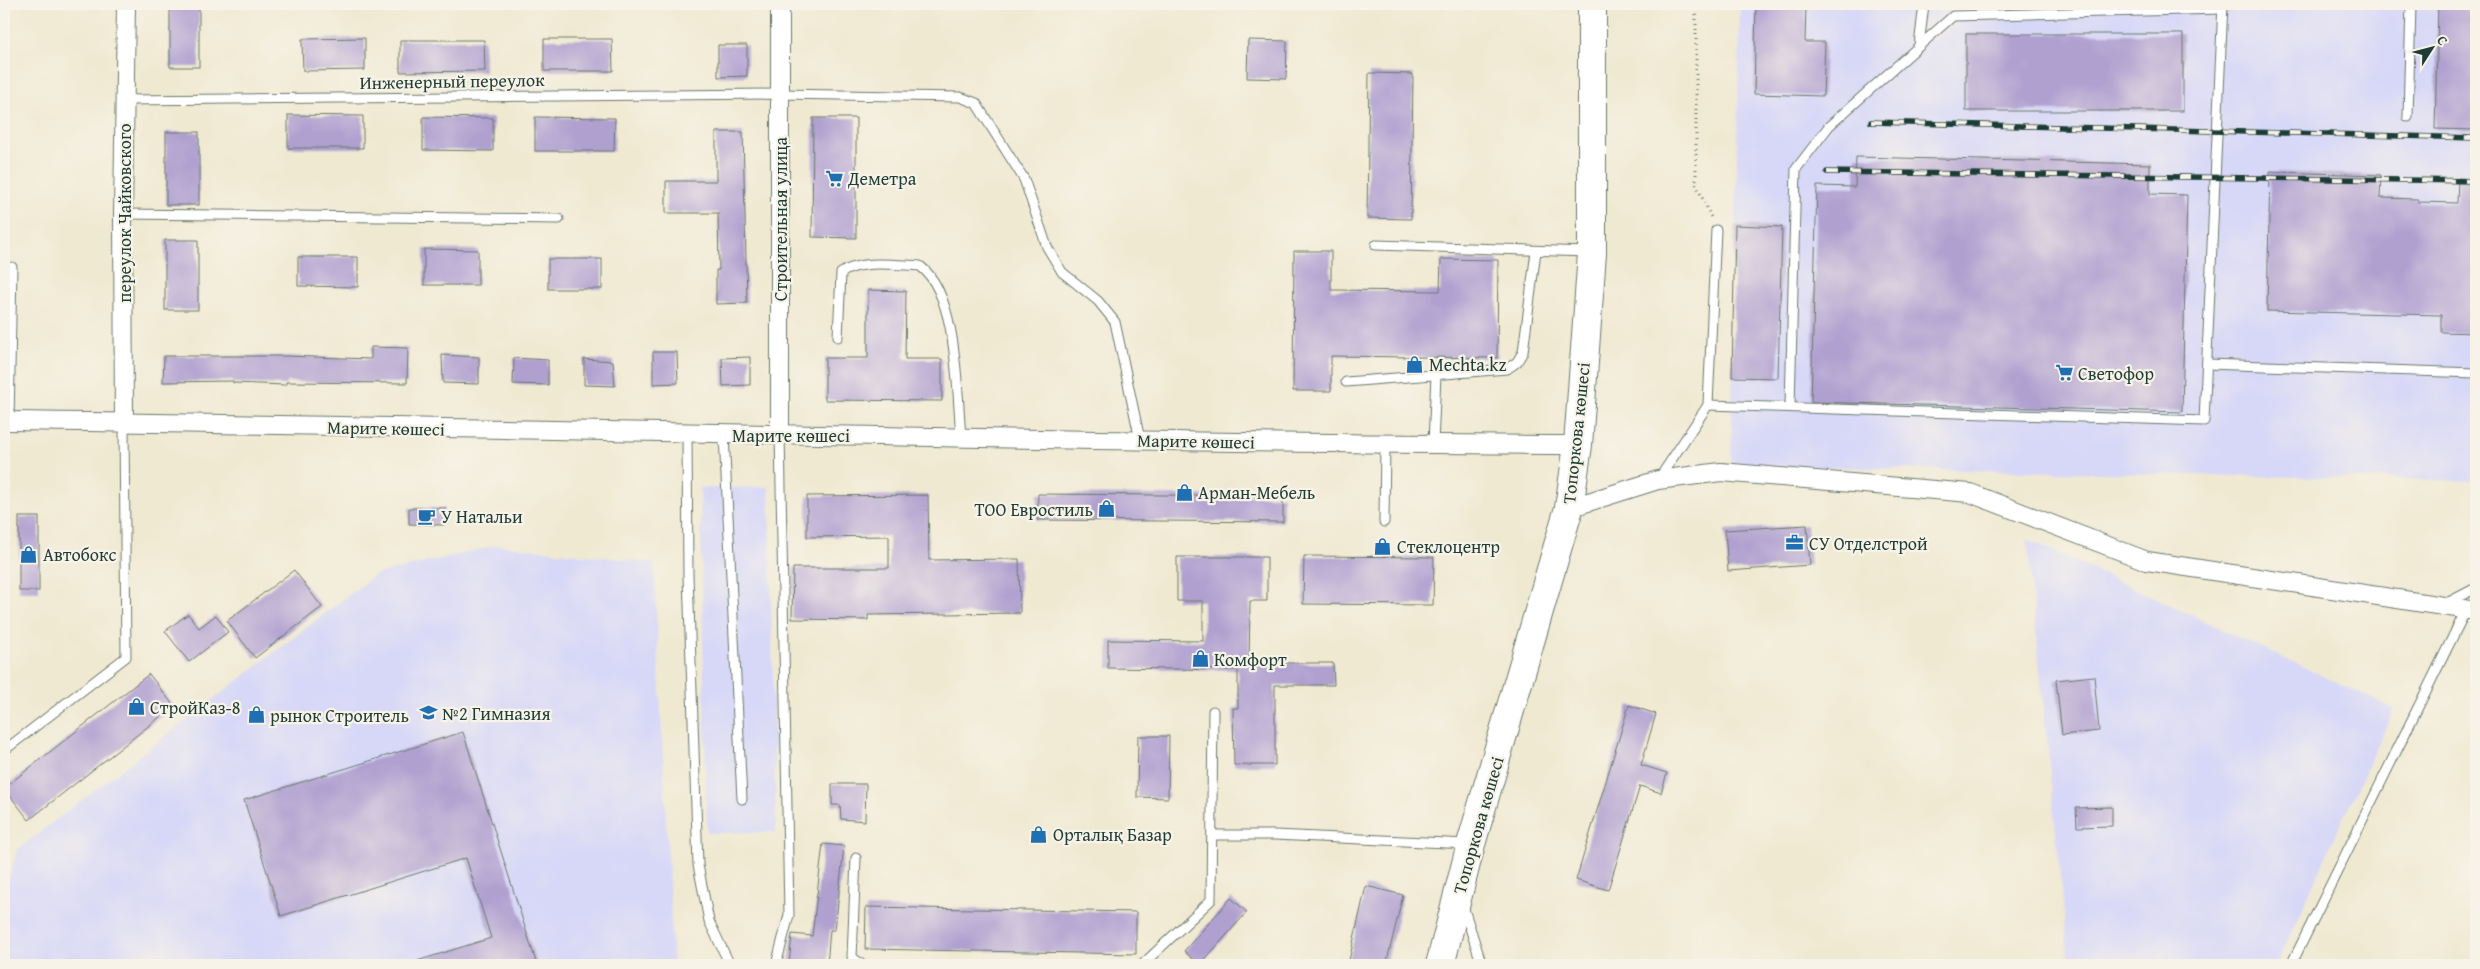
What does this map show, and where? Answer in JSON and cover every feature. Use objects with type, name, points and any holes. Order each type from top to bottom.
[{"type":"highway","name":"Топоркова көшесі","points":[[1440,965],[1471,844],[1569,508],[1578,444],[1592,252],[1592,4]]},
{"type":"street","name":"переулок Чайковского","points":[[124,423],[122,214],[126,4]]},
{"type":"street","name":"Строительная улица","points":[[780,4],[780,434]]},
{"type":"street","name":"Марите көшесі","points":[[6,421],[724,435],[780,434],[1385,444],[1578,444]]},
{"type":"street","points":[[1569,508],[1658,480],[1720,472],[1970,494],[2147,561],[2471,610]]},
{"type":"lane","points":[[1920,46],[1924,4]]},
{"type":"lane","points":[[2408,117],[2411,4]]},
{"type":"lane","points":[[1708,405],[1790,408],[2204,421],[2222,6],[1953,16],[1829,126],[1796,169],[1790,408]]},
{"type":"lane","name":"Инженерный переулок","points":[[124,100],[779,94],[960,97],[976,103],[1024,178],[1048,247],[1062,272],[1098,301],[1114,322],[1140,440]]},
{"type":"lane","points":[[122,214],[559,219]]},
{"type":"lane","points":[[1658,480],[1708,405],[1716,230]]},
{"type":"lane","points":[[1376,245],[1592,252]]},
{"type":"lane","points":[[1346,382],[1507,369],[1518,362],[1524,352],[1536,251]]},
{"type":"lane","points":[[838,337],[841,273],[851,267],[867,265],[920,266],[927,271],[941,292],[946,311],[954,354],[961,437]]},
{"type":"lane","points":[[6,421],[12,267]]},
{"type":"lane","points":[[2206,364],[2476,373]]},
{"type":"lane","points":[[1433,444],[1436,375]]},
{"type":"lane","points":[[6,749],[126,658],[124,423]]},
{"type":"lane","points":[[687,434],[688,576],[698,865],[709,921],[729,965]]},
{"type":"lane","points":[[776,965],[789,915],[780,434]]},
{"type":"lane","points":[[724,435],[742,799]]},
{"type":"lane","points":[[1384,522],[1385,444]]},
{"type":"lane","points":[[2441,606],[2476,588]]},
{"type":"lane","points":[[2291,965],[2471,610]]},
{"type":"lane","points":[[1142,965],[1211,900],[1213,711]]},
{"type":"lane","points":[[1212,835],[1275,835],[1471,844]]},
{"type":"lane","points":[[856,858],[852,957],[862,965]]},
{"type":"lane","points":[[1458,892],[1482,965]]},
{"type":"path","points":[[1696,4],[1696,184],[1716,230]]},
{"type":"shaded area","points":[[1740,4],[2476,4],[2476,481],[1731,465]]},
{"type":"shaded area","points":[[769,487],[776,832],[707,833],[700,488]]},
{"type":"shaded area","points":[[2027,539],[2394,709],[2276,965],[2069,965]]},
{"type":"shaded area","name":"№2 Гимназия","points":[[498,545],[654,563],[673,965],[4,965],[4,895],[17,850],[375,575]]},
{"type":"building","points":[[170,4],[199,4],[199,67],[170,67]]},
{"type":"building","points":[[1756,4],[1806,4],[1805,42],[1825,42],[1823,96],[1754,94]]},
{"type":"building","points":[[2438,4],[2476,4],[2476,130],[2435,129]]},
{"type":"building","points":[[1966,34],[2183,34],[2183,111],[1966,111]]},
{"type":"building","points":[[365,38],[365,70],[303,71],[302,39]]},
{"type":"building","points":[[544,39],[612,39],[613,71],[544,71]]},
{"type":"building","points":[[400,40],[484,40],[485,71],[400,72]]},
{"type":"building","points":[[1248,40],[1287,41],[1286,79],[1247,78]]},
{"type":"building","points":[[718,45],[747,45],[747,76],[718,77]]},
{"type":"building","points":[[1369,73],[1413,74],[1411,219],[1367,218]]},
{"type":"building","points":[[288,115],[363,116],[363,148],[288,148]]},
{"type":"building","points":[[423,117],[493,118],[493,151],[423,150]]},
{"type":"building","points":[[535,117],[615,118],[614,151],[535,151]]},
{"type":"building","name":"Деметра","points":[[813,118],[856,118],[856,238],[812,237]]},
{"type":"building","points":[[166,132],[199,132],[199,205],[166,205]]},
{"type":"building","points":[[716,132],[743,132],[747,303],[716,304],[716,270],[719,270],[718,213],[666,213],[666,181],[716,181]]},
{"type":"building","points":[[1856,157],[2150,164],[2150,194],[2187,195],[2182,412],[1811,402],[1817,186],[1855,187]]},
{"type":"building","points":[[2270,172],[2381,175],[2380,198],[2418,199],[2418,202],[2457,203],[2458,178],[2476,179],[2476,333],[2441,332],[2441,315],[2267,311]]},
{"type":"building","points":[[1735,225],[1782,227],[1778,378],[1732,377]]},
{"type":"building","points":[[165,240],[198,240],[198,310],[165,310]]},
{"type":"building","points":[[424,249],[478,250],[478,285],[424,285]]},
{"type":"building","points":[[1294,251],[1331,251],[1331,290],[1440,291],[1441,259],[1498,260],[1497,358],[1331,356],[1331,391],[1293,391]]},
{"type":"building","points":[[298,257],[358,257],[358,287],[298,286]]},
{"type":"building","points":[[548,259],[602,259],[602,289],[548,289]]},
{"type":"building","points":[[868,290],[906,291],[905,359],[942,359],[942,401],[825,400],[825,358],[868,358]]},
{"type":"building","points":[[371,347],[408,348],[407,383],[286,382],[286,385],[233,383],[233,381],[163,382],[164,356],[286,356],[371,359]]},
{"type":"building","points":[[653,352],[677,352],[678,383],[653,384]]},
{"type":"building","points":[[442,355],[479,357],[479,384],[443,383]]},
{"type":"building","points":[[750,357],[750,385],[723,386],[722,358]]},
{"type":"building","points":[[514,358],[548,360],[548,385],[513,384]]},
{"type":"building","points":[[584,359],[613,361],[615,386],[584,385]]},
{"type":"building","points":[[1038,494],[1283,496],[1283,522],[1037,520]]},
{"type":"building","points":[[928,495],[929,560],[1019,559],[1020,613],[868,615],[868,620],[792,619],[793,568],[889,568],[889,536],[807,537],[807,496]]},
{"type":"building","name":"У Натальи","points":[[409,508],[445,508],[444,525],[409,524]]},
{"type":"building","name":"Автобокс","points":[[19,517],[39,517],[39,591],[19,591]]},
{"type":"building","points":[[1807,525],[1810,565],[1728,571],[1725,530]]},
{"type":"building","points":[[1304,556],[1434,557],[1433,605],[1303,604]]},
{"type":"building","points":[[1177,557],[1267,557],[1267,601],[1250,601],[1249,663],[1333,663],[1334,685],[1275,685],[1275,765],[1234,765],[1233,708],[1238,708],[1238,670],[1108,668],[1108,640],[1203,641],[1203,601],[1177,601]]},
{"type":"building","points":[[294,570],[322,607],[255,658],[227,621]]},
{"type":"building","points":[[188,614],[199,628],[216,615],[228,632],[189,662],[165,631]]},
{"type":"building","points":[[149,674],[174,706],[29,820],[4,788]]},
{"type":"building","points":[[2094,676],[2099,731],[2062,735],[2056,680]]},
{"type":"building","points":[[1629,705],[1656,714],[1641,765],[1667,773],[1661,793],[1640,786],[1608,890],[1576,880]]},
{"type":"building","points":[[463,732],[537,965],[417,965],[417,961],[491,938],[466,858],[281,916],[244,800]]},
{"type":"building","points":[[1138,736],[1169,736],[1168,798],[1137,797]]},
{"type":"building","points":[[832,784],[866,784],[865,821],[841,819],[840,805],[832,805]]},
{"type":"building","points":[[2112,807],[2112,826],[2077,827],[2076,808]]},
{"type":"building","points":[[823,844],[844,846],[835,930],[830,930],[827,965],[789,965],[792,934],[812,936]]},
{"type":"building","points":[[1366,886],[1403,895],[1386,965],[1348,965]]},
{"type":"building","points":[[1231,898],[1247,912],[1200,965],[1184,951]]},
{"type":"building","points":[[866,907],[1136,912],[1136,954],[865,949]]},
{"type":"railway","points":[[1871,122],[2476,138]]},
{"type":"railway","points":[[1827,172],[2476,181]]},
{"type":"place","name":"Деметра","points":[[834,178]]},
{"type":"place","name":"Mechta.kz","points":[[1415,364]]},
{"type":"place","name":"Светофор","points":[[2064,373]]},
{"type":"place","name":"Арман-Мебель","points":[[1184,492]]},
{"type":"place","name":"ТОО Евростиль","points":[[1107,509]]},
{"type":"place","name":"У Натальи","points":[[427,516]]},
{"type":"place","name":"СУ Отделстрой","points":[[1795,543]]},
{"type":"place","name":"Стеклоцентр","points":[[1383,546]]},
{"type":"place","name":"Автобокс","points":[[29,554]]},
{"type":"place","name":"Комфорт","points":[[1200,659]]},
{"type":"place","name":"СтройКаз-8","points":[[136,707]]},
{"type":"place","name":"№2 Гимназия","points":[[428,713]]},
{"type":"place","name":"рынок Строитель","points":[[256,715]]},
{"type":"place","name":"Орталық Базар","points":[[1039,834]]}]
